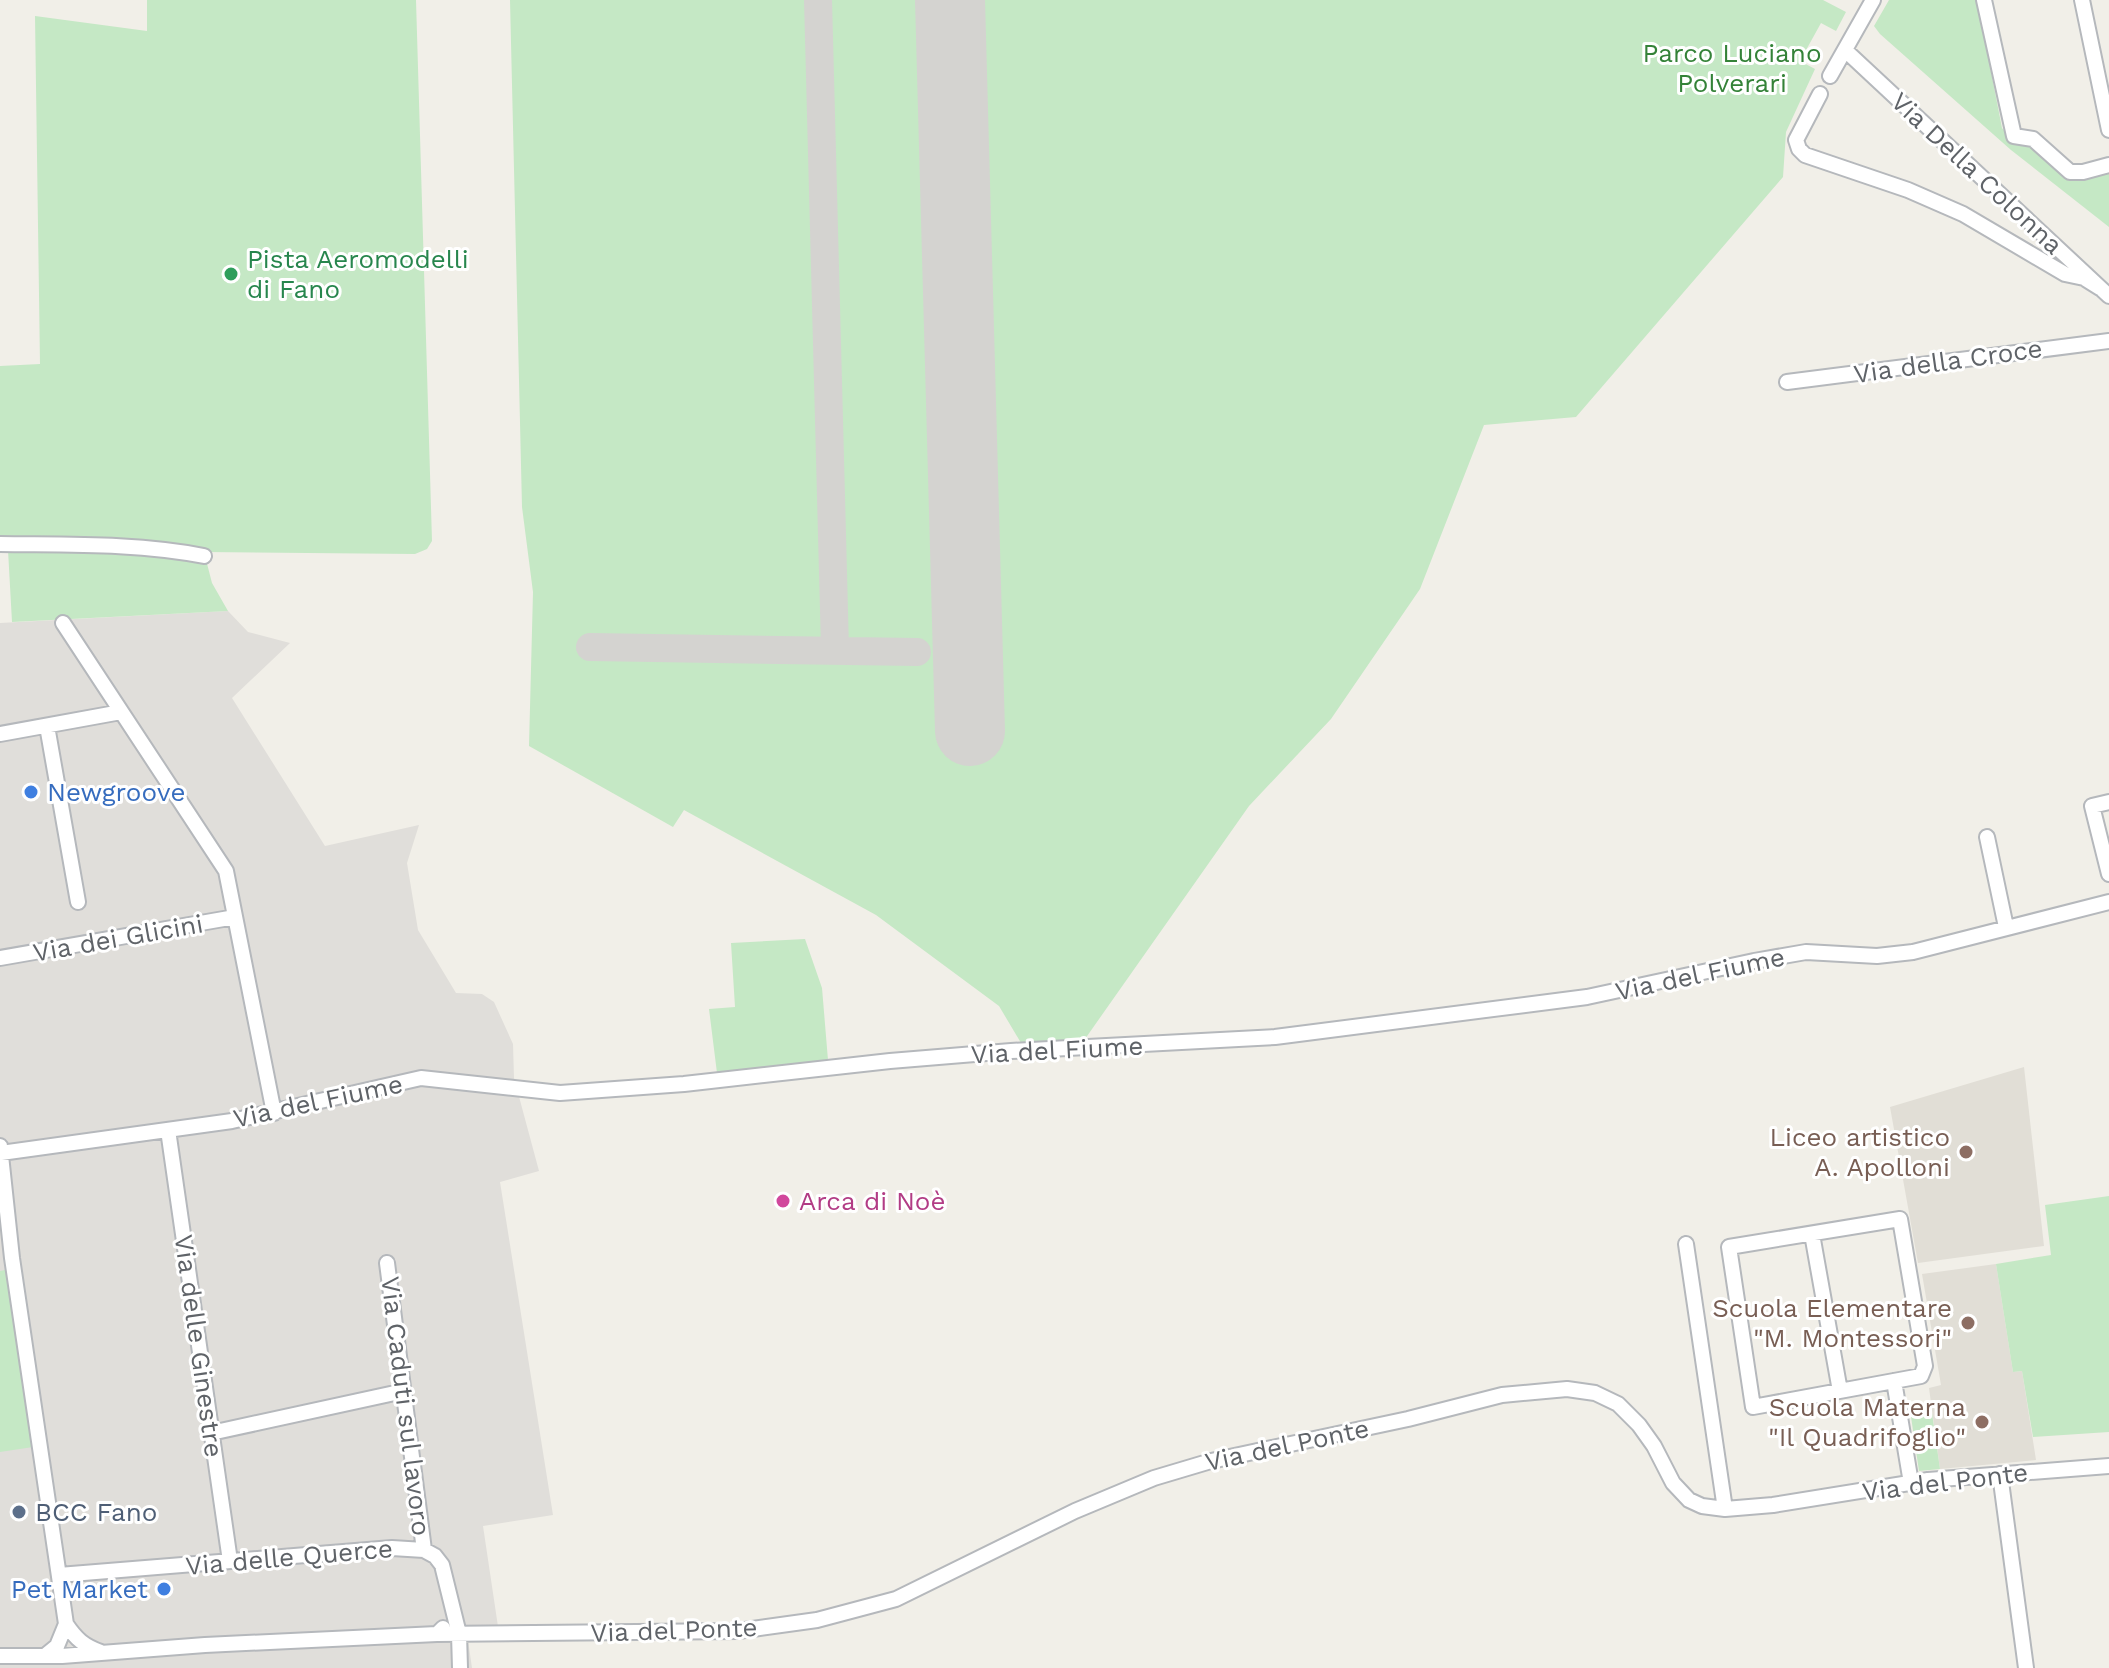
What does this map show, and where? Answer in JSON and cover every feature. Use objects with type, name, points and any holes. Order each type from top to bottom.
[{"type":"street","points":[[1830,76],[1873,0]]},
{"type":"street","points":[[1984,0],[2014,136],[2033,139],[2070,172],[2109,165]]},
{"type":"street","points":[[2082,0],[2109,130]]},
{"type":"street","name":"Via Della Colonna","points":[[1845,50],[2104,292]]},
{"type":"street","points":[[1820,94],[1796,140],[1805,155],[1963,214],[2065,274],[2084,278],[2104,292]]},
{"type":"street","name":"Via della Croce","points":[[1787,382],[2109,341]]},
{"type":"street","points":[[0,544],[131,547],[204,556]]},
{"type":"street","points":[[63,623],[226,871],[274,1113]]},
{"type":"street","points":[[0,734],[121,712]]},
{"type":"street","points":[[47,726],[78,902]]},
{"type":"street","points":[[2109,802],[2092,806],[2109,874]]},
{"type":"street","points":[[1987,837],[2006,927]]},
{"type":"street","name":"Via del Fiume","points":[[1,1153],[274,1113],[421,1078],[560,1093],[684,1084],[905,1059],[1275,1037],[1587,997],[1806,952],[1877,956],[1913,952],[2109,902]]},
{"type":"street","name":"Via dei Glicini","points":[[0,958],[235,917]]},
{"type":"street","name":"Via delle Ginestre","points":[[168,1130],[230,1561]]},
{"type":"street","points":[[0,1146],[6,1258],[66,1624],[74,1637],[85,1646],[101,1652]]},
{"type":"street","points":[[1900,1219],[1924,1372],[1921,1376],[1753,1407],[1729,1247],[1812,1234],[1900,1219]]},
{"type":"street","points":[[1812,1234],[1840,1391]]},
{"type":"street","points":[[1686,1244],[1725,1509]]},
{"type":"street","name":"Via Caduti sul lavoro","points":[[387,1263],[424,1550]]},
{"type":"street","points":[[1894,1381],[1911,1483]]},
{"type":"street","name":"Via del Ponte","points":[[0,1656],[62,1656],[437,1634],[738,1631],[817,1620],[896,1599],[1075,1511],[1154,1478],[1211,1461],[1408,1419],[1502,1395],[1567,1389],[1595,1393],[1618,1404],[1654,1446],[1673,1483],[1689,1500],[1702,1506],[1725,1509],[1773,1505],[1911,1483],[2109,1466]]},
{"type":"street","points":[[211,1433],[404,1391]]},
{"type":"street","points":[[2000,1474],[2026,1668]]},
{"type":"street","name":"Via delle Querce","points":[[59,1575],[392,1548],[424,1550],[435,1556],[442,1565],[459,1634],[459,1664]]},
{"type":"street","points":[[452,1610],[448,1623],[437,1634],[448,1641],[459,1664]]},
{"type":"street","points":[[46,1655],[57,1646],[66,1624]]},
{"type":"shaded area","points":[[228,611],[248,632],[290,643],[232,698],[325,846],[419,825],[407,863],[418,930],[456,993],[482,994],[494,1002],[513,1044],[514,1078],[539,1171],[500,1182],[553,1515],[483,1526],[500,1640],[468,1640],[472,1668],[0,1668],[0,623]]},
{"type":"shaded area","name":"Liceo artistico A. Apolloni","points":[[2024,1067],[2044,1246],[1918,1263],[1890,1107]]},
{"type":"shaded area","points":[[1996,1264],[2013,1372],[2022,1371],[2036,1460],[1940,1469],[1929,1388],[1941,1385],[1922,1274]]},
{"type":"green space","name":"Pista Aeromodelli di Fano","points":[[147,0],[416,0],[432,541],[427,549],[415,554],[204,552],[212,583],[228,611],[12,622],[8,550],[0,542],[0,366],[40,364],[35,16],[147,31]]},
{"type":"green space","name":"Parco Luciano Polverari","points":[[510,0],[1823,0],[1846,12],[1836,31],[1821,23],[1800,61],[1815,69],[1786,132],[1783,177],[1576,417],[1484,425],[1420,589],[1331,719],[1249,806],[1085,1039],[1024,1048],[999,1006],[876,915],[684,810],[673,827],[529,746],[533,592],[522,507]]},
{"type":"green space","points":[[1889,0],[1977,0],[2002,128],[2010,138],[2047,154],[2069,168],[2109,164],[2109,227],[2011,150],[1880,34],[1874,26]]},
{"type":"green space","points":[[805,939],[822,988],[828,1060],[717,1073],[709,1009],[735,1007],[731,943]]},
{"type":"green space","points":[[2109,1196],[2109,1432],[2033,1437],[2022,1371],[2013,1372],[1996,1264],[2051,1255],[2045,1205]]},
{"type":"green space","points":[[5,1270],[33,1447],[0,1452],[0,1271]]},
{"type":"green space","points":[[1931,1406],[1940,1469],[1919,1471],[1910,1410]]},
{"type":"taxiway","points":[[818,0],[835,649]]},
{"type":"taxiway","points":[[590,647],[917,652]]},
{"type":"runway","points":[[950,0],[970,731]]},
{"type":"place","name":"Pista Aeromodelli di Fano","points":[[231,274]]},
{"type":"place","name":"Newgroove","points":[[31,792]]},
{"type":"place","name":"Liceo artistico A. Apolloni","points":[[1966,1152]]},
{"type":"place","name":"Arca di Noè","points":[[783,1201]]},
{"type":"place","name":"Scuola Elementare \"M. Montessori\"","points":[[1968,1323]]},
{"type":"place","name":"Scuola Materna \"Il Quadrifoglio\"","points":[[1982,1422]]},
{"type":"place","name":"BCC Fano","points":[[19,1512]]},
{"type":"place","name":"Pet Market","points":[[164,1589]]}]
